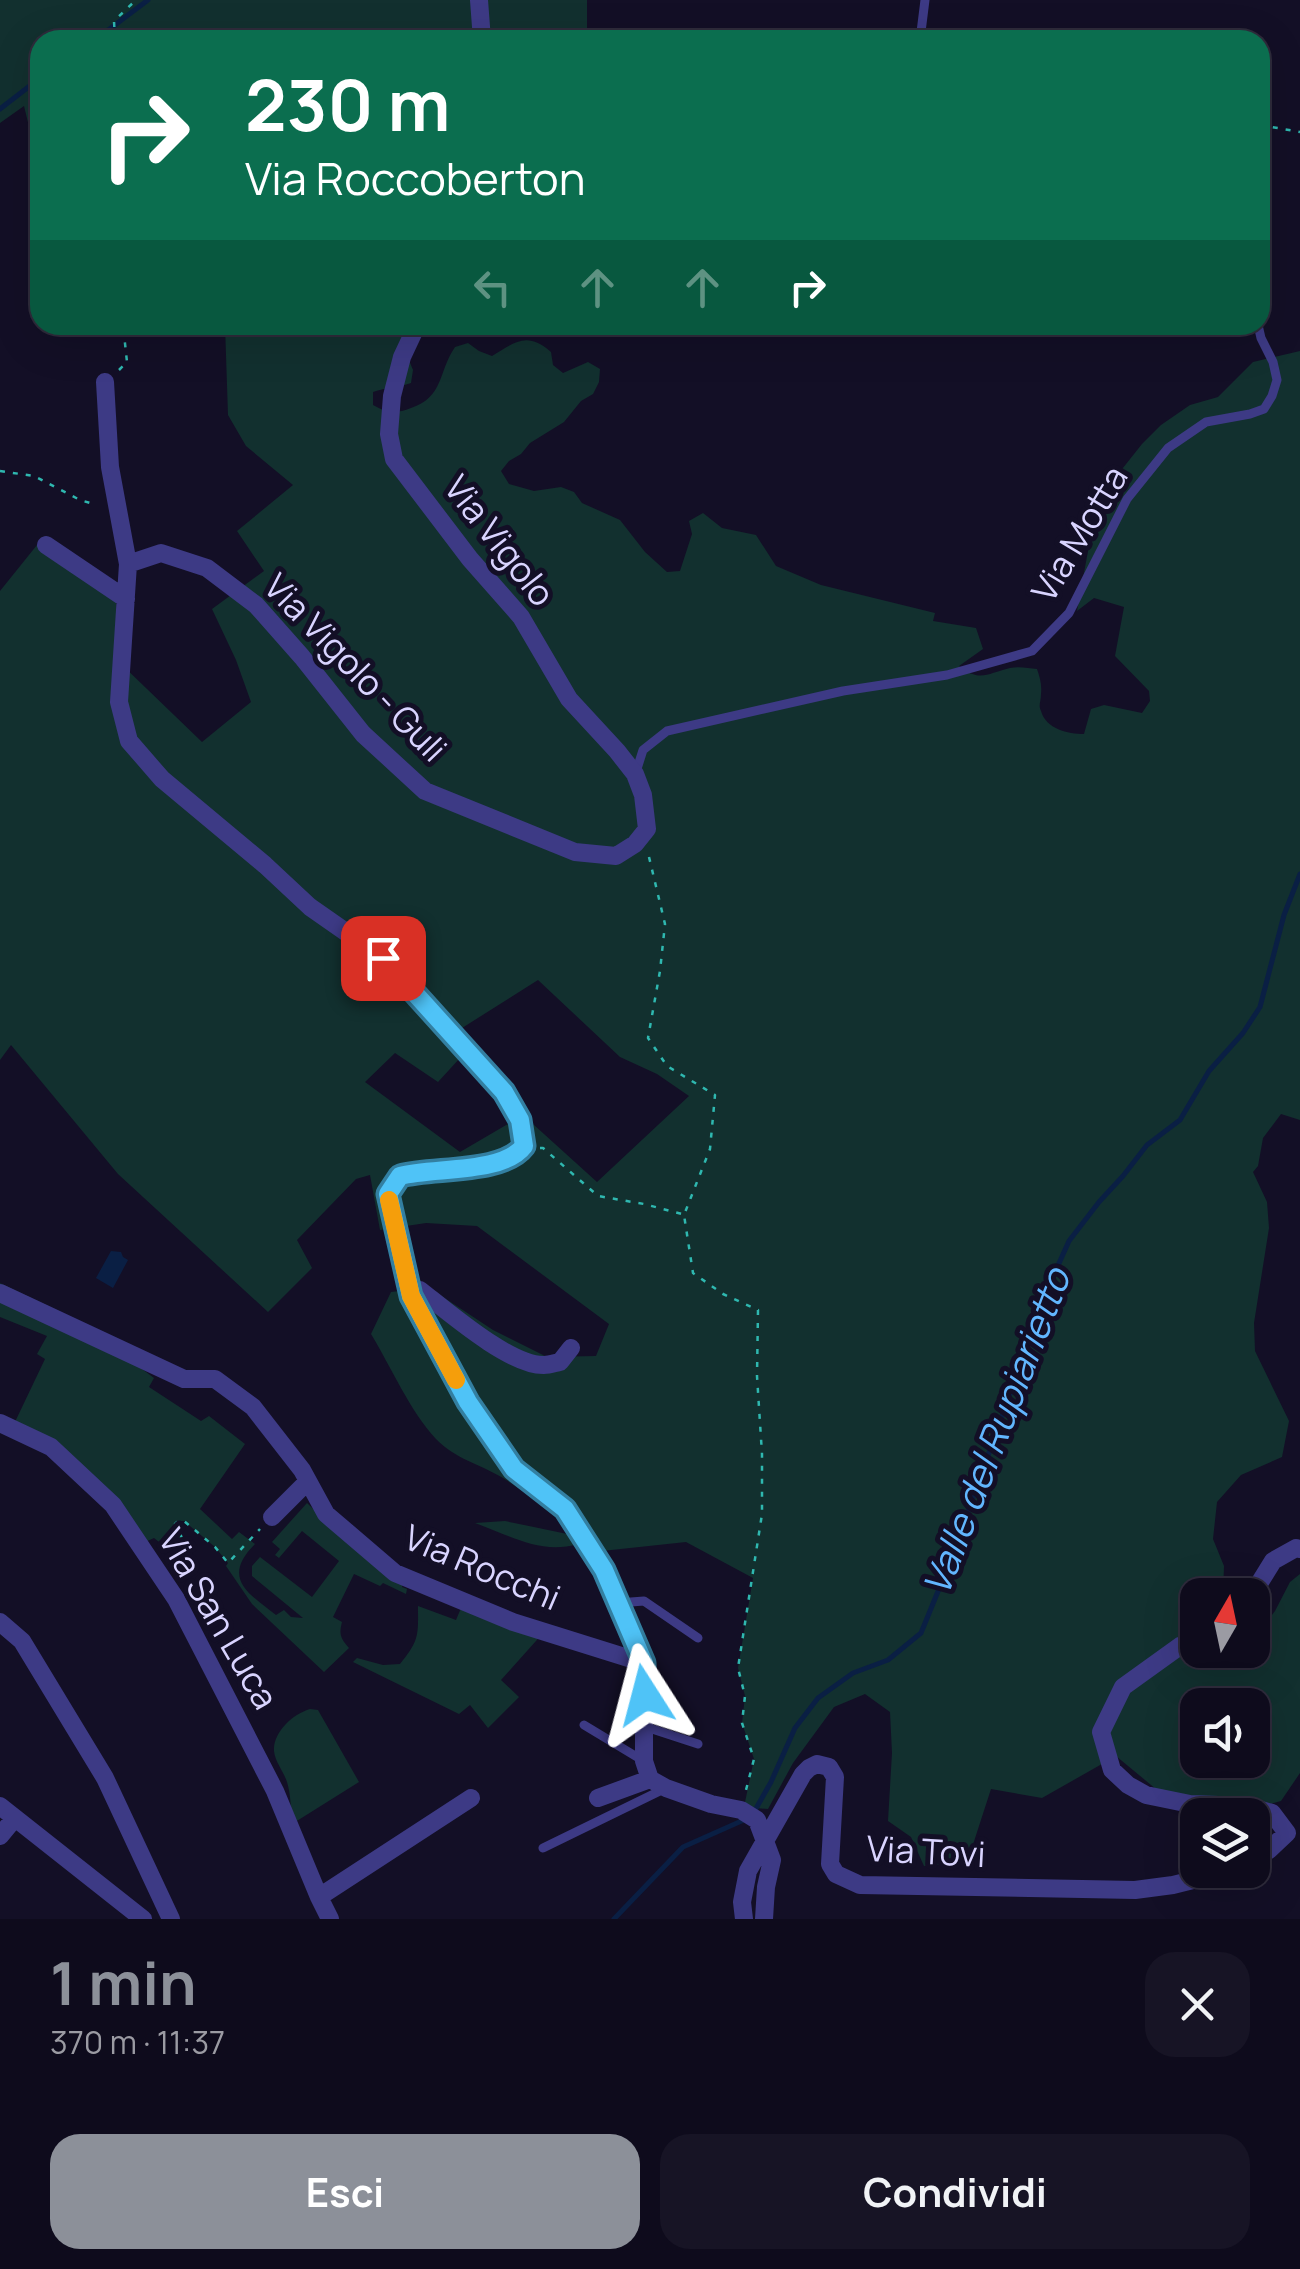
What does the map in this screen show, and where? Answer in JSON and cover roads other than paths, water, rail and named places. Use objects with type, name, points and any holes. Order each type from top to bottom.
[{"type":"street","points":[[479,0],[481,30]]},
{"type":"street","name":"Via Vigolo","points":[[412,335],[392,396],[389,434],[394,459],[470,559],[521,618],[569,700],[634,774]]},
{"type":"street","points":[[104,382],[110,467],[128,564],[119,702],[129,741],[162,779],[310,907],[383,958],[504,1092],[520,1120],[524,1146],[516,1155],[497,1164],[420,1170],[400,1176],[388,1194],[408,1290],[468,1402],[514,1469],[565,1509],[604,1570],[644,1663],[646,1727],[653,1776]]},
{"type":"street","points":[[46,544],[126,599]]},
{"type":"street","name":"Via Vigolo - Guli","points":[[128,564],[162,553],[207,568],[256,605],[363,734],[425,791],[574,852],[616,856],[636,844],[647,829],[644,796],[634,774]]},
{"type":"street","points":[[408,1290],[420,1290],[486,1340],[521,1360],[542,1366],[560,1362],[571,1348]]},
{"type":"street","name":"Via Rocchi","points":[[0,1293],[184,1379],[214,1379],[253,1407],[302,1470],[326,1514],[394,1572],[513,1622],[644,1663]]},
{"type":"street","name":"Via San Luca","points":[[0,1423],[51,1447],[113,1505],[176,1599],[276,1790],[330,1919]]},
{"type":"street","points":[[272,1518],[308,1481]]},
{"type":"street","points":[[1262,1578],[1273,1561],[1300,1549]]},
{"type":"street","points":[[0,1622],[22,1641],[105,1778],[172,1919]]},
{"type":"street","points":[[1180,1646],[1122,1687],[1101,1732],[1112,1770],[1128,1786],[1146,1795],[1190,1804],[1246,1806],[1272,1813],[1294,1836],[1270,1849]]},
{"type":"street","name":"Via Tovi","points":[[764,1844],[804,1774],[817,1764],[829,1768],[835,1777],[830,1864],[836,1874],[860,1885],[1135,1890],[1180,1883]]},
{"type":"street","points":[[598,1798],[653,1776],[711,1804],[748,1814],[772,1860],[764,1919]]},
{"type":"street","points":[[318,1897],[471,1798]]},
{"type":"street","points":[[0,1836],[7,1813],[142,1919]]},
{"type":"street","points":[[744,1919],[742,1902],[748,1871],[764,1844]]},
{"type":"lane","points":[[921,30],[925,0]]},
{"type":"lane","name":"Via Motta","points":[[634,774],[643,750],[667,731],[843,691],[947,675],[1032,651],[1069,614],[1128,498],[1168,448],[1206,422],[1264,409],[1277,380],[1260,335]]},
{"type":"lane","points":[[618,1603],[644,1601],[698,1638]]},
{"type":"lane","points":[[544,1848],[653,1776],[584,1726]]},
{"type":"lane","points":[[646,1727],[698,1744]]},
{"type":"water","points":[[111,1251],[121,1252],[128,1260],[113,1288],[96,1278]]},
{"type":"waterway","points":[[108,30],[148,0]]},
{"type":"waterway","points":[[0,109],[30,86]]},
{"type":"waterway","name":"Valle del Rupiarietto","points":[[754,1812],[795,1728],[818,1698],[853,1673],[888,1660],[921,1633],[1047,1290],[1069,1241],[1147,1145],[1180,1120],[1209,1071],[1260,1007],[1284,915],[1300,874]]},
{"type":"waterway","name":"Valle del Rupiarietto","points":[[614,1919],[683,1847],[746,1819]]}]
